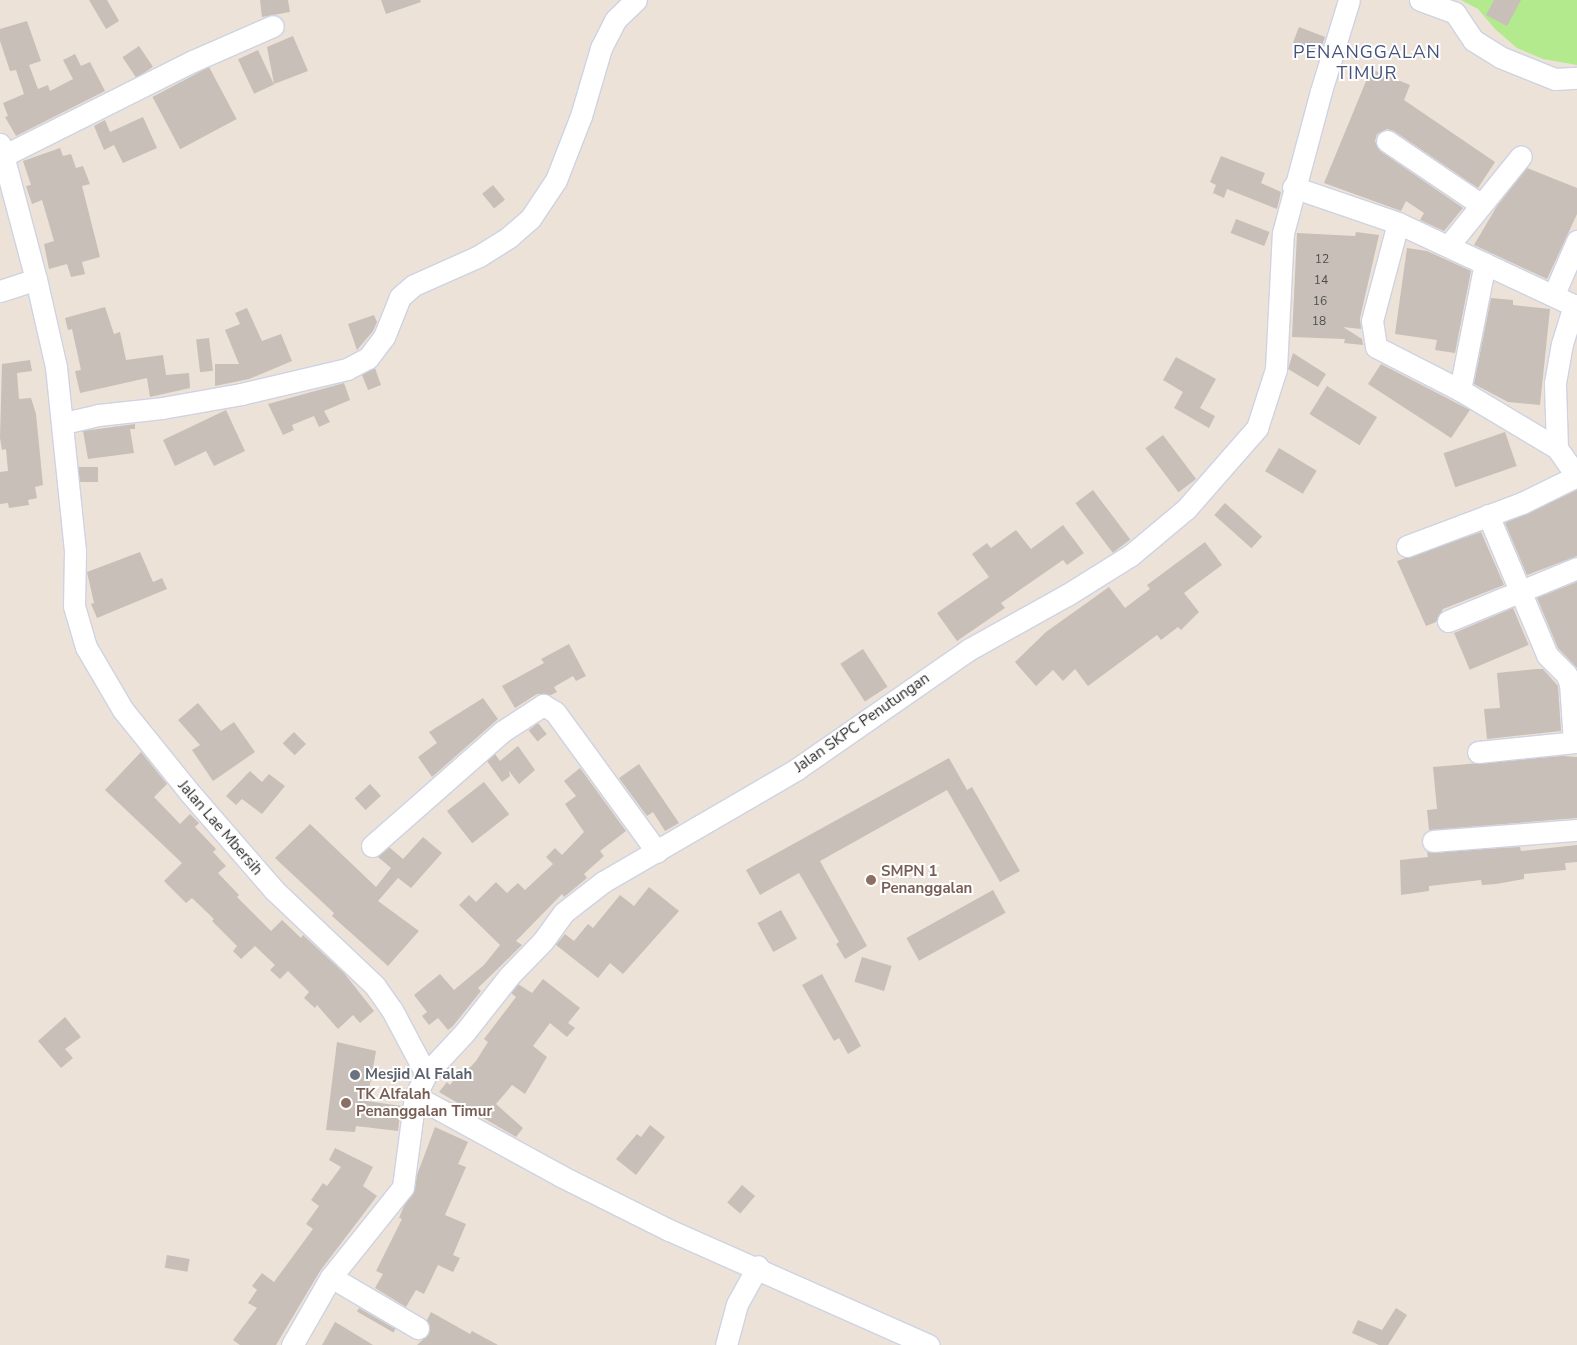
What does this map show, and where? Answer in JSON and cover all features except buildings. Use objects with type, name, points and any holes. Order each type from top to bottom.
[{"type":"street","points":[[64,423],[98,415],[162,408],[241,394],[347,369],[368,358],[384,337],[400,297],[414,285],[478,256],[509,237],[530,219],[556,180],[581,116],[601,48],[615,20],[636,0]]},
{"type":"street","name":"Jalan SKPC Penutungan","points":[[292,1345],[331,1277],[403,1187],[415,1096],[426,1074],[465,1032],[509,976],[543,941],[563,912],[602,882],[657,852],[797,769],[968,650],[1067,595],[1130,555],[1186,509],[1257,428],[1276,368],[1283,233],[1294,187],[1349,0]]},
{"type":"street","points":[[1426,2],[1455,13],[1473,40],[1484,49],[1554,78],[1577,78]]},
{"type":"street","points":[[2,150],[272,26]]},
{"type":"street","points":[[1387,140],[1480,204]]},
{"type":"street","name":"Jalan Lae Mbersih","points":[[2,150],[36,278],[64,423],[76,551],[77,614],[86,647],[123,710],[274,890],[375,986],[392,1010],[426,1074]]},
{"type":"street","points":[[1449,245],[1480,204],[1521,156]]},
{"type":"street","points":[[1294,187],[1398,223],[1449,245],[1576,306],[1562,344],[1555,383],[1557,448]]},
{"type":"street","points":[[1398,223],[1372,321],[1376,347],[1460,390],[1557,448],[1577,477],[1488,515],[1407,546]]},
{"type":"street","points":[[1554,294],[1577,240]]},
{"type":"street","points":[[1460,390],[1485,263]]},
{"type":"street","points":[[0,291],[36,278]]},
{"type":"street","points":[[1478,752],[1576,742],[1569,668],[1547,654],[1488,515]]},
{"type":"street","points":[[1448,621],[1577,568]]},
{"type":"street","points":[[372,846],[503,731],[542,705],[555,712],[657,852]]},
{"type":"street","points":[[1433,841],[1577,830]]},
{"type":"street","points":[[415,1096],[592,1192],[669,1230],[758,1266],[929,1345]]},
{"type":"street","points":[[726,1345],[737,1304],[758,1266]]},
{"type":"street","points":[[331,1277],[418,1328]]},
{"type":"green space","points":[[1461,0],[1577,0],[1577,65],[1543,59],[1517,48],[1495,29],[1478,9]]},
{"type":"place","name":"SMPN 1 Penanggalan","points":[[871,880]]},
{"type":"place","name":"Mesjid Al Falah","points":[[355,1075]]},
{"type":"place","name":"TK Alfalah Penanggalan Timur","points":[[346,1103]]},
{"type":"district","name":"PENANGGALAN TIMUR","points":[[1367,63]]}]
